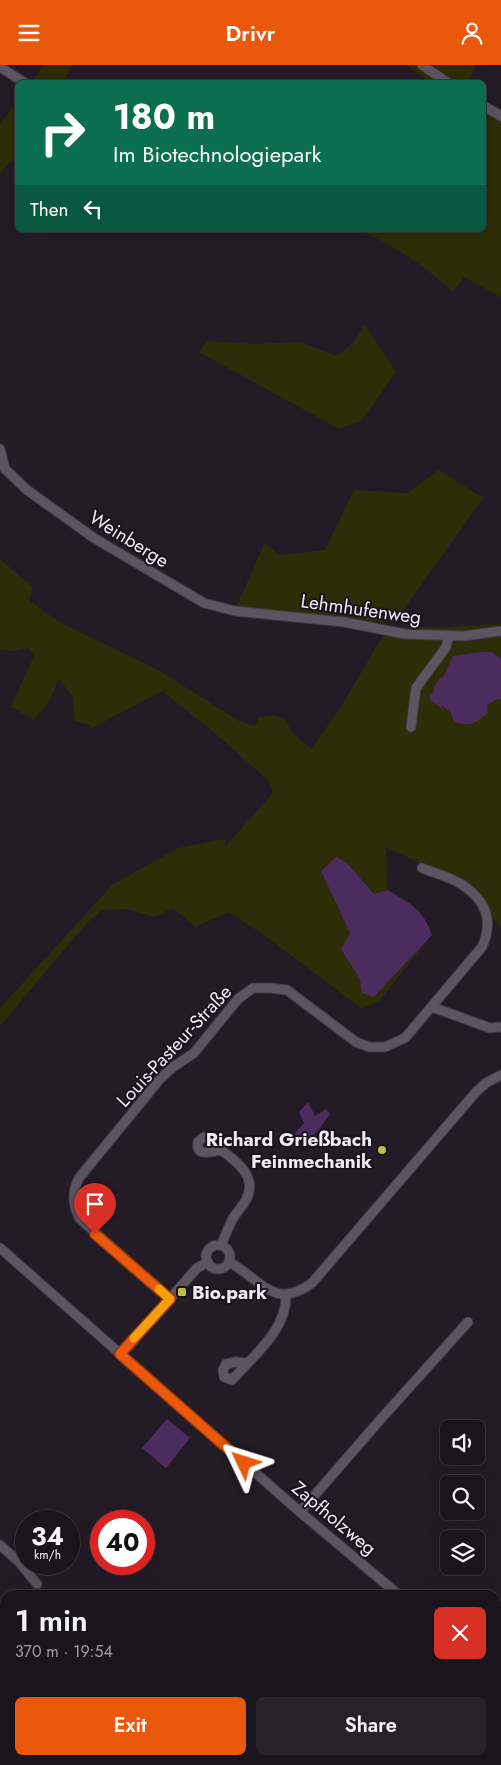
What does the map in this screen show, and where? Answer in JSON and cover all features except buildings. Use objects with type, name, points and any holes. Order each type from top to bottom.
[{"type":"street","points":[[422,65],[444,80]]},
{"type":"street","points":[[0,67],[20,80]]},
{"type":"street","points":[[486,107],[501,117]]},
{"type":"street","name":"Weinberge","points":[[0,449],[5,469],[27,490],[94,538],[204,603],[235,611],[270,614]]},
{"type":"street","name":"Lehmhufenweg","points":[[270,614],[344,622],[405,633],[464,636],[501,631]]},
{"type":"street","points":[[411,727],[416,688],[446,647],[449,635]]},
{"type":"street","name":"Louis-Pasteur-Straße","points":[[170,1299],[84,1224],[76,1213],[73,1197],[74,1188],[79,1177],[160,1079],[173,1067],[194,1053],[238,999],[253,988],[287,990],[356,1042],[369,1047],[385,1047],[405,1038],[482,947],[487,935],[488,914],[475,895],[460,883],[422,868]]},
{"type":"street","points":[[432,1007],[490,1028],[501,1027]]},
{"type":"street","points":[[229,1262],[275,1293],[286,1295],[303,1290],[312,1283],[476,1092],[486,1083],[501,1075]]},
{"type":"street","points":[[221,1150],[244,1169],[250,1190],[246,1200],[232,1219],[221,1245]]},
{"type":"street","points":[[221,1245],[229,1251],[229,1262],[221,1269],[213,1268],[208,1263],[206,1255],[213,1246],[221,1245]]},
{"type":"street","name":"Zapfholzweg","points":[[0,1248],[300,1512],[393,1590]]},
{"type":"street","points":[[120,1354],[197,1268],[208,1263]]},
{"type":"street","points":[[248,1363],[236,1362],[226,1364],[223,1370],[224,1377],[232,1380],[248,1363],[276,1331],[285,1313],[286,1295]]},
{"type":"street","points":[[300,1512],[468,1322]]},
{"type":"street","points":[[0,1545],[19,1562],[37,1584]]},
{"type":"shaded area","points":[[45,65],[72,65],[64,80],[33,80]]},
{"type":"shaded area","points":[[406,65],[476,65],[468,80],[426,80]]},
{"type":"shaded area","points":[[15,104],[15,157],[0,173],[0,124]]},
{"type":"shaded area","points":[[486,109],[501,120],[501,297],[464,277],[453,292],[408,256],[361,232],[486,232]]},
{"type":"shaded area","points":[[365,325],[396,372],[362,420],[339,429],[199,352],[207,341],[257,344],[300,342],[337,356],[353,343]]},
{"type":"shaded area","points":[[439,470],[483,498],[394,623],[234,612],[263,547],[263,542],[280,555],[325,550],[354,490],[407,493]]},
{"type":"shaded area","points":[[0,559],[33,587],[29,600],[59,622],[160,671],[239,721],[255,726],[259,717],[273,715],[285,720],[293,733],[311,749],[339,710],[388,627],[451,627],[501,624],[501,658],[492,652],[453,656],[443,677],[439,704],[451,713],[487,705],[501,699],[501,928],[463,884],[386,847],[387,890],[374,894],[347,863],[321,871],[351,933],[341,949],[374,997],[432,935],[380,1000],[362,1009],[264,935],[229,912],[195,927],[173,908],[154,917],[127,909],[102,910],[86,924],[0,1026],[0,1008],[112,885],[178,848],[225,839],[226,846],[273,793],[269,781],[217,735],[162,691],[90,729],[91,725],[75,721],[72,696],[59,679],[50,700],[34,720],[11,707],[34,656],[28,648],[12,651],[0,650]]},
{"type":"shaded area","points":[[492,652],[501,658],[501,699],[487,705],[488,713],[476,722],[465,724],[454,722],[451,713],[441,705],[443,709],[430,700],[430,695],[434,692],[434,687],[440,678],[443,677],[453,656]]},
{"type":"shaded area","points":[[336,857],[347,863],[374,894],[387,890],[415,908],[424,919],[432,935],[374,997],[362,993],[360,979],[341,949],[350,933],[321,871]]},
{"type":"shaded area","points":[[308,1102],[315,1116],[326,1109],[330,1114],[316,1133],[299,1144],[295,1133],[304,1123],[299,1112]]},
{"type":"shaded area","points":[[167,1419],[190,1438],[166,1468],[142,1448]]},
{"type":"slow traffic","points":[[134,1338],[170,1299],[159,1289]]},
{"type":"place","name":"Richard Grießbach Feinmechanik","points":[[382,1150]]},
{"type":"place","name":"Bio.park","points":[[182,1292]]},
{"type":"route","points":[[95,1234],[170,1299],[120,1354],[244,1463]]}]
